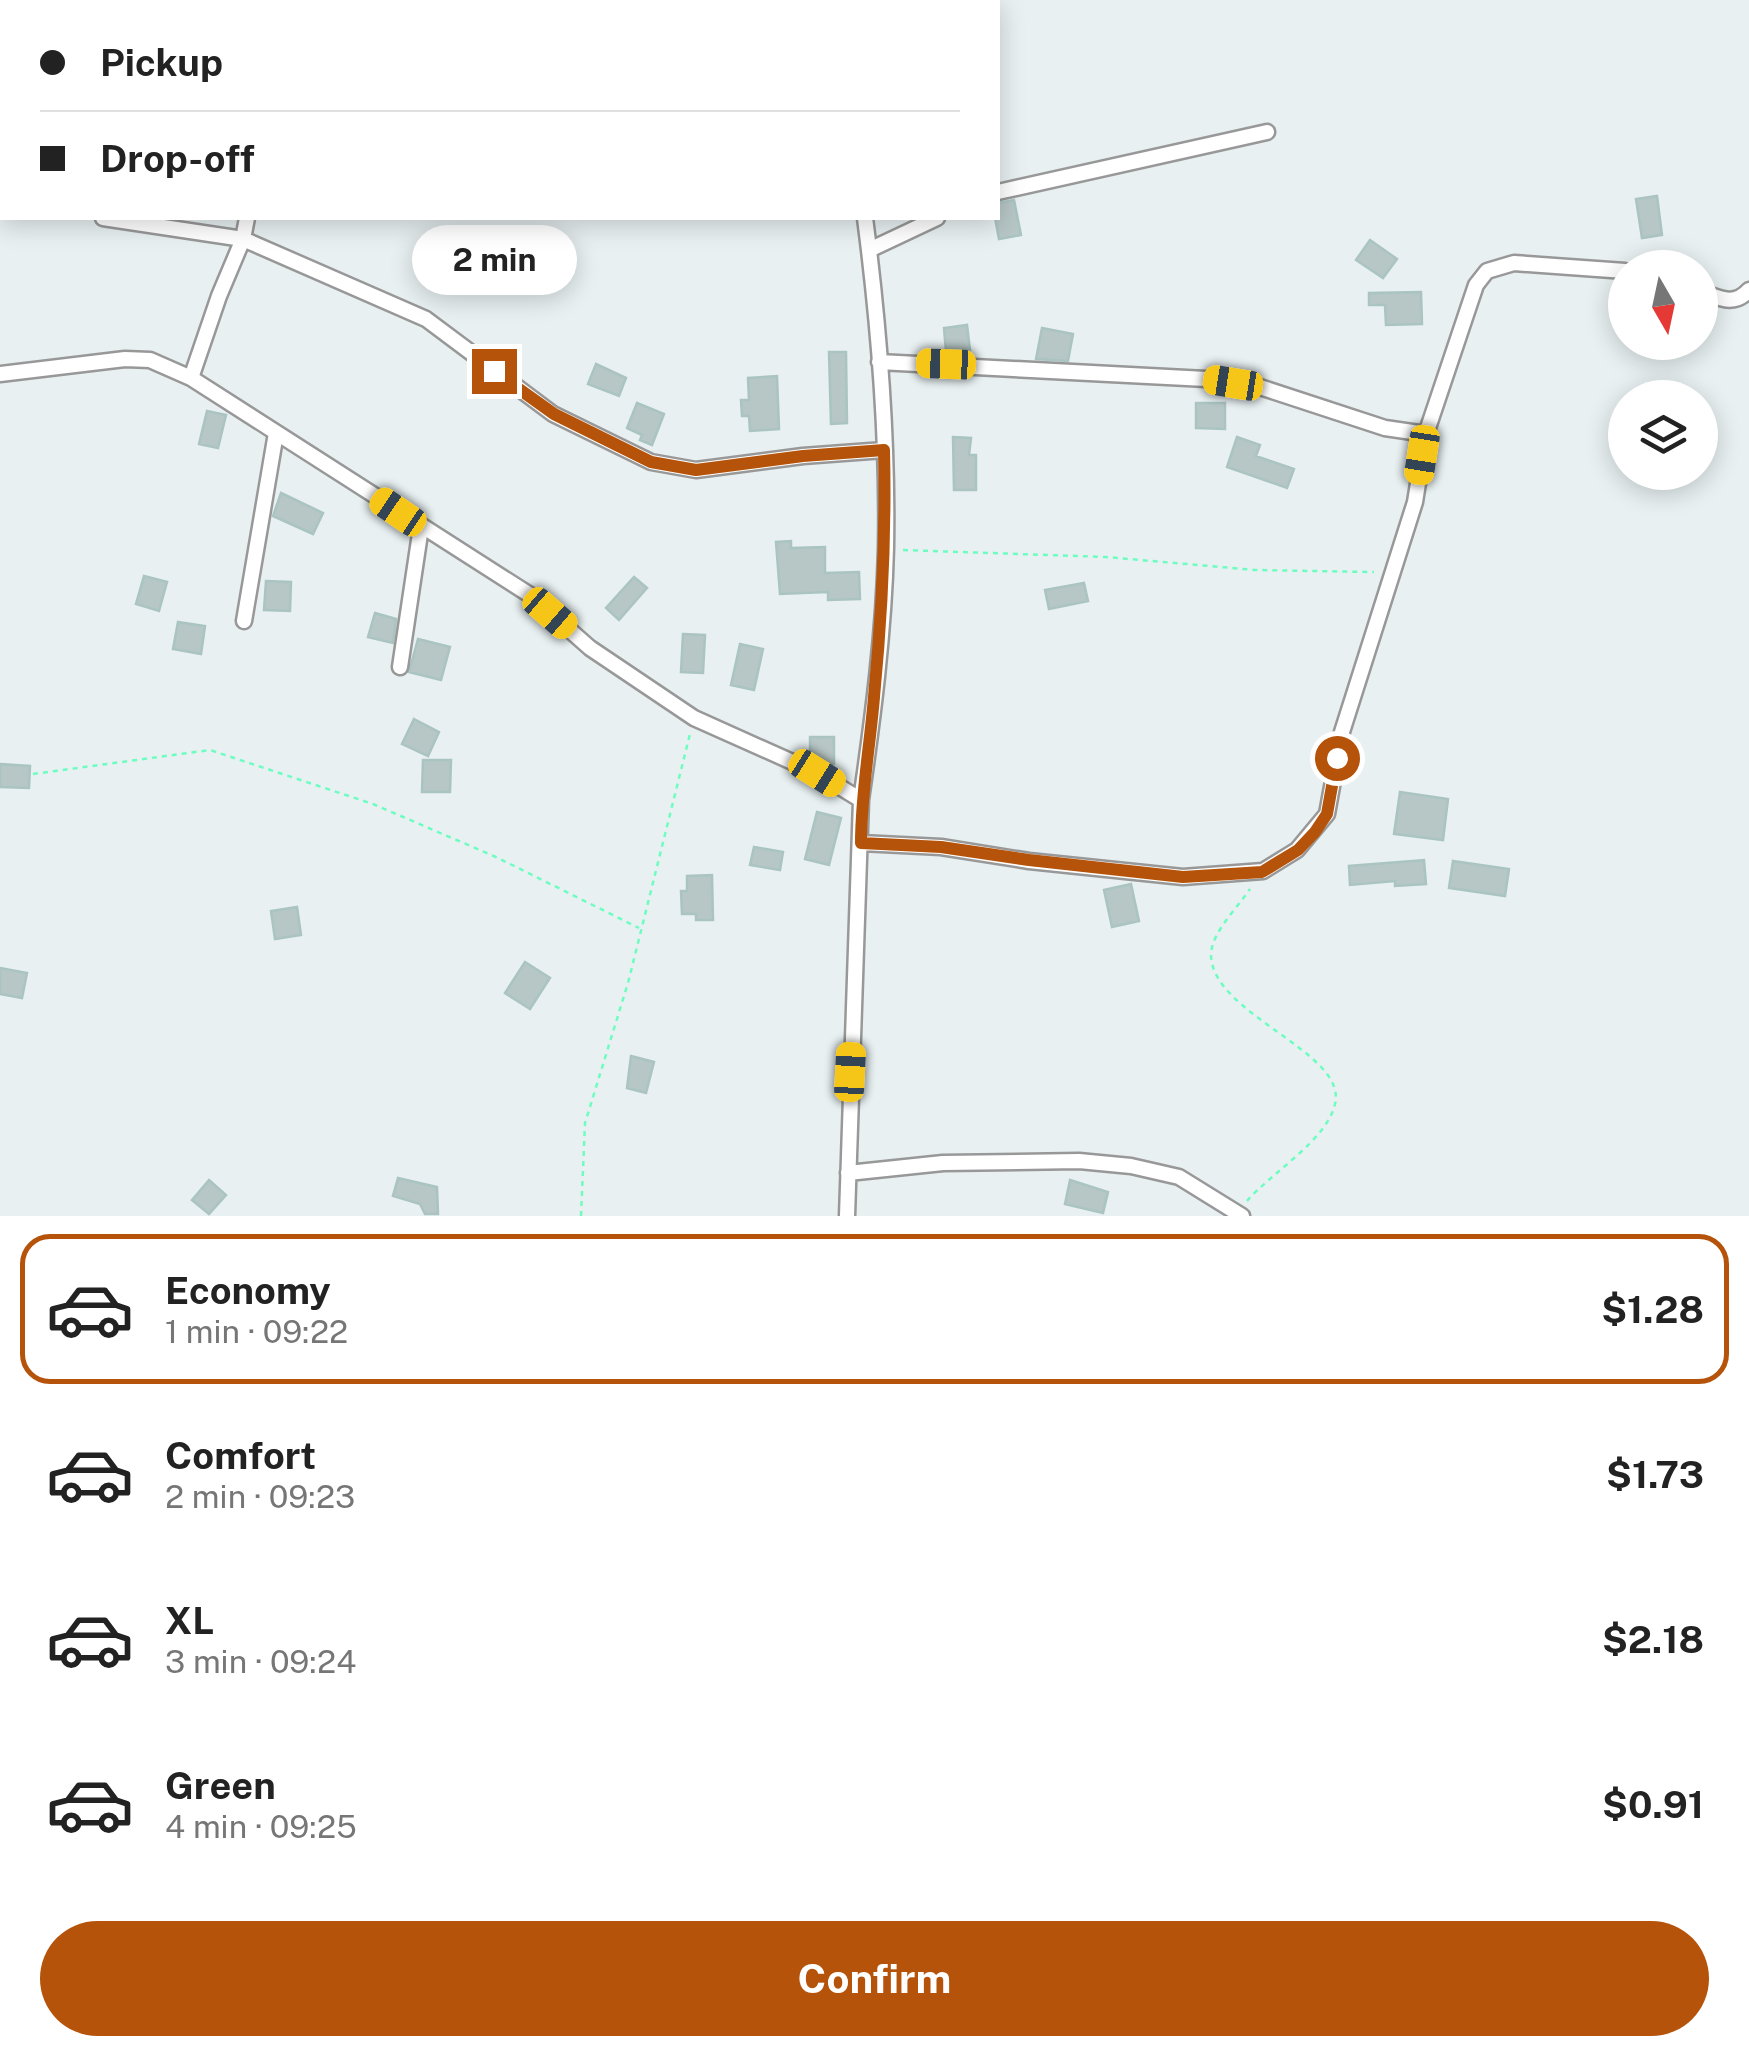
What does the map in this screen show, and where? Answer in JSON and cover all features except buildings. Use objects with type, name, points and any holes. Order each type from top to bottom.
[{"type":"street","points":[[1000,192],[1266,132]]},
{"type":"street","points":[[116,220],[244,239],[426,319],[554,414],[651,462],[696,470],[884,450]]},
{"type":"street","points":[[191,378],[219,296],[244,239],[247,220]]},
{"type":"street","points":[[847,1216],[861,800],[886,549],[879,362],[865,220]]},
{"type":"street","points":[[869,250],[933,220]]},
{"type":"street","points":[[861,843],[941,847],[1183,877],[1262,872],[1298,850],[1327,814],[1342,732],[1415,502],[1426,434],[1476,284],[1487,270],[1514,262],[1608,270]]},
{"type":"street","points":[[1718,297],[1739,300],[1749,290]]},
{"type":"street","points":[[0,374],[125,359],[150,360],[191,378],[530,595],[590,648],[694,718],[817,773],[861,800]]},
{"type":"street","points":[[879,362],[1206,379],[1260,387],[1385,428],[1426,434]]},
{"type":"street","points":[[244,621],[276,433]]},
{"type":"street","points":[[400,666],[420,527]]},
{"type":"street","points":[[848,1173],[943,1163],[1021,1161],[1131,1166],[1180,1177],[1239,1214]]},
{"type":"path","points":[[886,549],[1106,557],[1255,570],[1394,573]]},
{"type":"path","points":[[581,1216],[584,1123],[628,983],[694,718]]},
{"type":"path","points":[[33,774],[210,750],[373,804],[496,857],[640,928]]},
{"type":"path","points":[[1239,1214],[1262,1184],[1310,1142],[1335,1106],[1333,1081],[1241,1004],[1215,970],[1211,953],[1218,934],[1262,872]]},
{"type":"route","points":[[494,371],[554,414],[651,462],[696,470],[884,450],[886,549],[861,800],[861,843],[941,847],[1183,877],[1262,872],[1298,850],[1327,814],[1337,758]]}]
